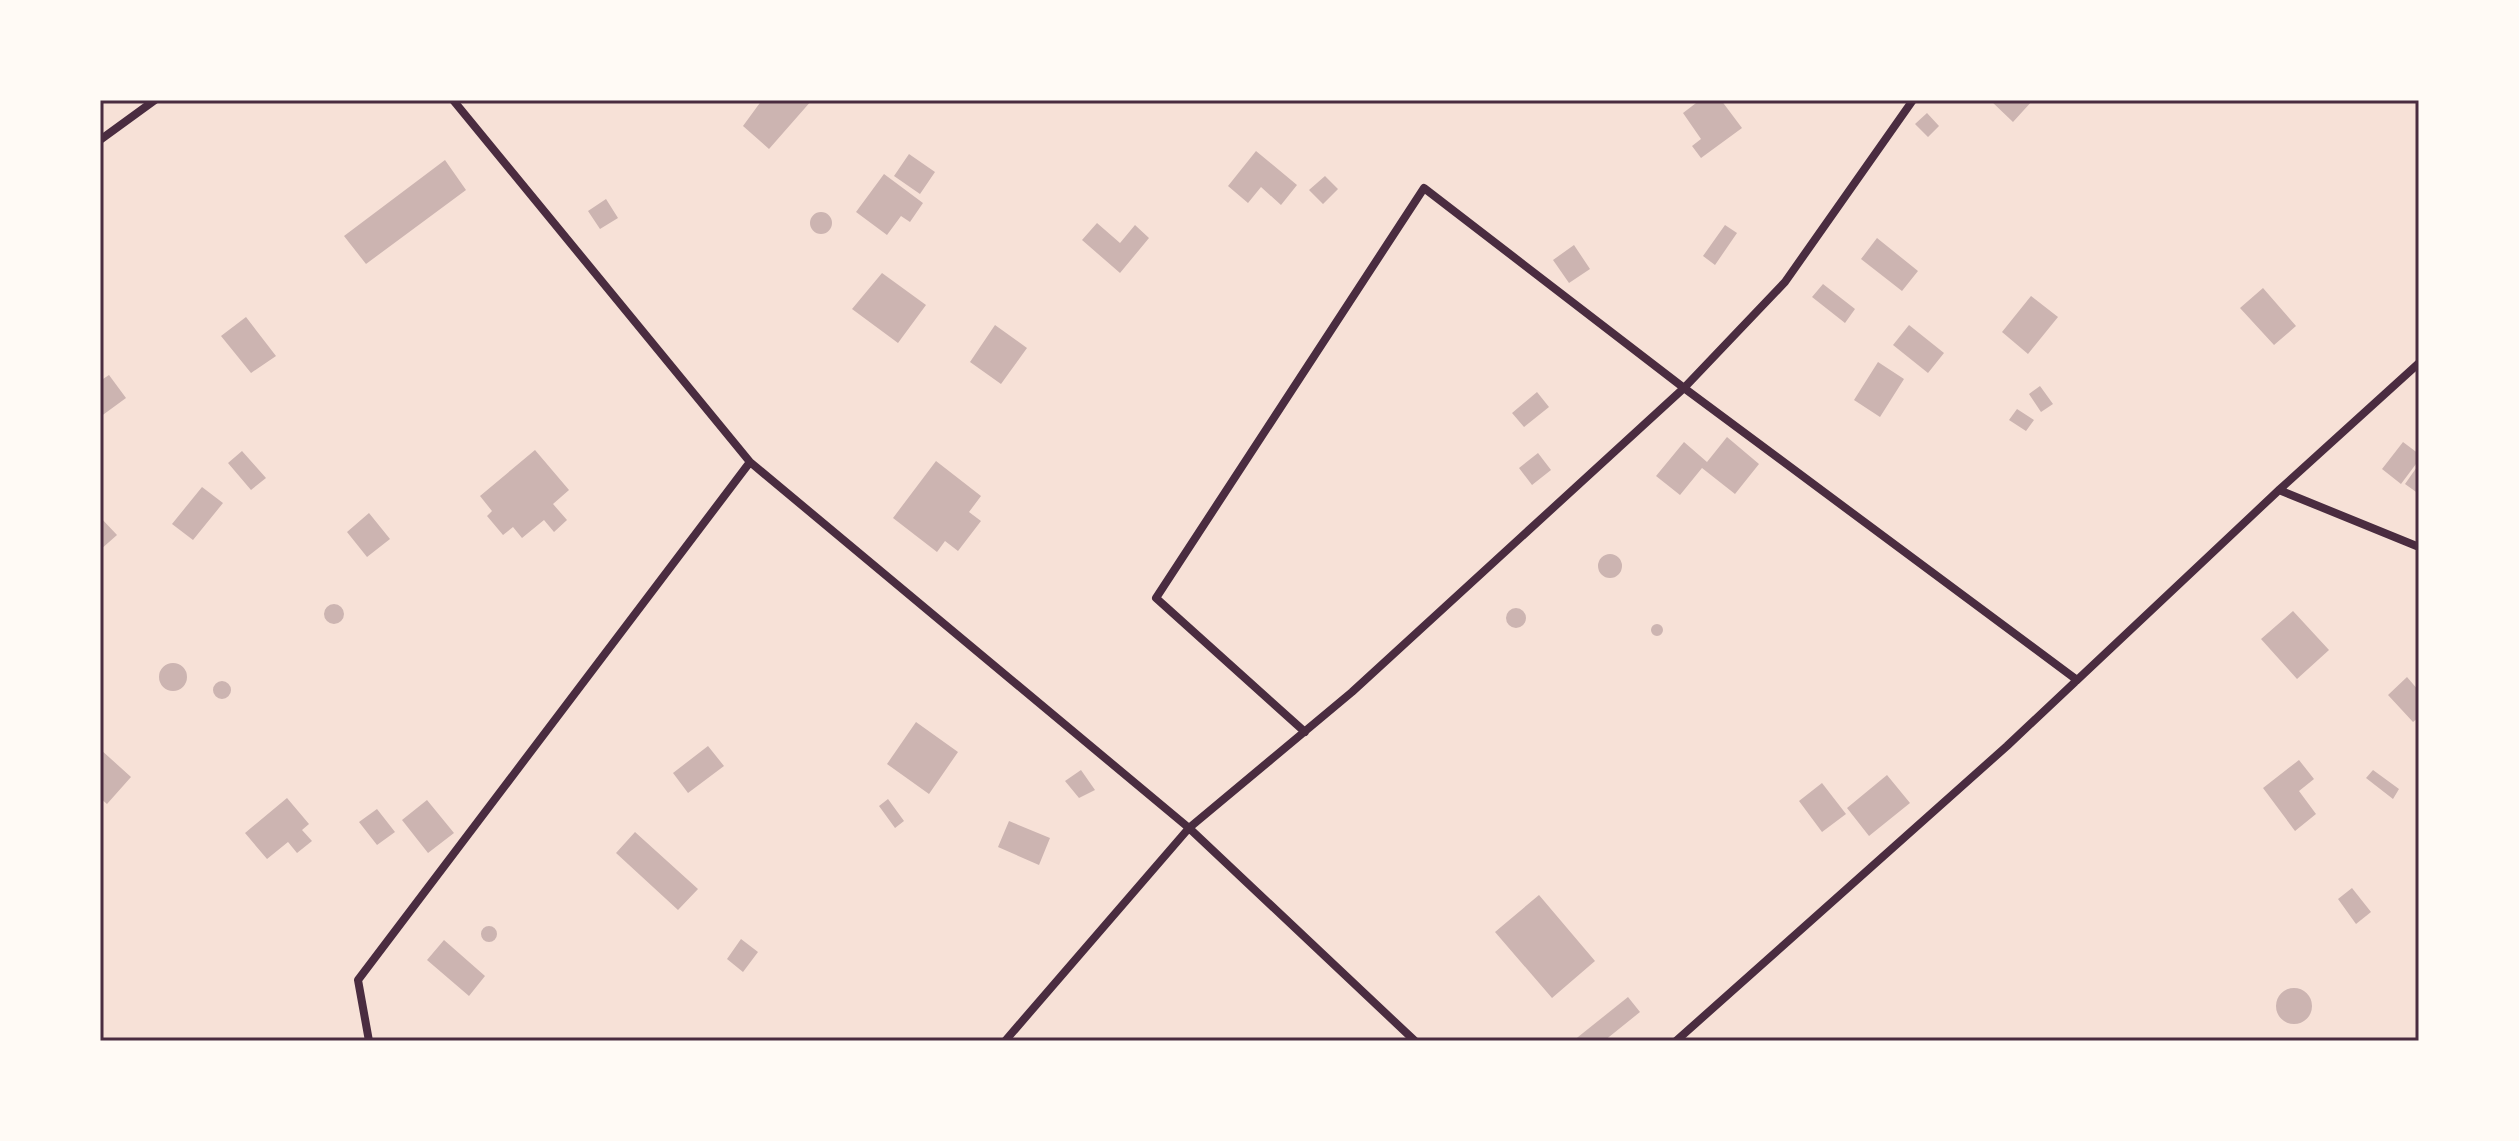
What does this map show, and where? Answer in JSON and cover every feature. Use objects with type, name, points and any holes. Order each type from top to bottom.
[{"type":"street","points":[[100,140],[155,100]]},
{"type":"street","points":[[453,100],[750,462],[1189,828],[1415,1041]]},
{"type":"street","points":[[1005,1041],[1189,828],[1352,692],[1684,388],[1785,282],[1913,100]]},
{"type":"street","points":[[1305,732],[1156,598],[1424,188],[1684,388],[2077,680]]},
{"type":"street","points":[[1676,1041],[2007,746],[2419,363]]},
{"type":"street","points":[[369,1041],[358,980],[750,462]]},
{"type":"street","points":[[2279,490],[2419,547]]},
{"type":"building","points":[[762,100],[812,100],[769,149],[743,126]]},
{"type":"building","points":[[1700,100],[1721,100],[1742,128],[1701,158],[1692,146],[1701,139],[1683,113]]},
{"type":"building","points":[[1990,100],[2033,100],[2013,122]]},
{"type":"building","points":[[1927,113],[1939,126],[1928,137],[1915,124]]},
{"type":"building","points":[[1256,151],[1297,185],[1281,205],[1261,187],[1248,203],[1228,186]]},
{"type":"building","points":[[909,154],[935,172],[920,194],[894,176]]},
{"type":"building","points":[[445,160],[466,190],[366,264],[344,236]]},
{"type":"building","points":[[884,174],[923,203],[910,222],[901,216],[887,235],[856,212]]},
{"type":"building","points":[[1325,176],[1338,189],[1323,204],[1309,190]]},
{"type":"building","points":[[606,199],[618,218],[600,229],[588,211]]},
{"type":"building","points":[[821,212],[829,215],[832,223],[829,231],[821,234],[813,231],[810,223],[813,215]]},
{"type":"building","points":[[1097,223],[1120,243],[1135,225],[1149,238],[1120,273],[1082,240]]},
{"type":"building","points":[[1725,225],[1737,233],[1715,265],[1703,256]]},
{"type":"building","points":[[1877,238],[1918,271],[1902,291],[1861,259]]},
{"type":"building","points":[[1574,245],[1590,269],[1569,283],[1553,260]]},
{"type":"building","points":[[882,273],[926,305],[898,343],[852,309]]},
{"type":"building","points":[[1823,284],[1855,309],[1845,323],[1812,297]]},
{"type":"building","points":[[2263,288],[2296,326],[2274,345],[2240,308]]},
{"type":"building","points":[[2031,296],[2058,317],[2028,354],[2002,332]]},
{"type":"building","points":[[246,317],[276,356],[251,373],[221,336]]},
{"type":"building","points":[[995,325],[1027,348],[1001,384],[970,362]]},
{"type":"building","points":[[1909,325],[1944,353],[1928,373],[1893,345]]},
{"type":"building","points":[[1878,362],[1904,379],[1880,417],[1854,400]]},
{"type":"building","points":[[109,375],[126,398],[100,417],[100,381]]},
{"type":"building","points":[[2040,386],[2053,404],[2041,412],[2029,394]]},
{"type":"building","points":[[1537,392],[1549,407],[1524,427],[1512,413]]},
{"type":"building","points":[[2017,409],[2034,420],[2026,431],[2009,420]]},
{"type":"building","points":[[1727,437],[1759,464],[1735,494],[1702,468],[1680,495],[1656,476],[1684,442],[1707,462]]},
{"type":"building","points":[[2403,442],[2419,454],[2419,460],[2401,484],[2382,469]]},
{"type":"building","points":[[535,450],[569,490],[553,504],[567,520],[554,532],[544,520],[522,538],[513,527],[503,535],[487,516],[492,511],[480,496]]},
{"type":"building","points":[[242,451],[266,478],[251,490],[228,463]]},
{"type":"building","points":[[1538,453],[1551,470],[1532,485],[1519,468]]},
{"type":"building","points":[[936,461],[981,496],[969,512],[981,521],[958,551],[945,541],[937,552],[893,518]]},
{"type":"building","points":[[2419,464],[2419,494],[2405,484]]},
{"type":"building","points":[[202,487],[223,503],[193,540],[172,524]]},
{"type":"building","points":[[369,513],[390,539],[367,557],[347,532]]},
{"type":"building","points":[[100,517],[117,535],[100,550]]},
{"type":"building","points":[[1610,554],[1618,558],[1622,566],[1618,574],[1610,578],[1602,574],[1598,566],[1602,558]]},
{"type":"building","points":[[334,604],[341,607],[344,614],[341,621],[334,624],[327,621],[324,614],[327,607]]},
{"type":"building","points":[[1512,608],[1520,608],[1526,618],[1520,628],[1512,628],[1506,622],[1506,614]]},
{"type":"building","points":[[2293,611],[2329,650],[2297,679],[2261,639]]},
{"type":"building","points":[[1652,625],[1662,625],[1662,635],[1652,635]]},
{"type":"building","points":[[173,663],[183,667],[187,677],[183,687],[173,691],[163,687],[159,677],[163,667]]},
{"type":"building","points":[[2407,677],[2419,691],[2419,717],[2413,722],[2388,695]]},
{"type":"building","points":[[218,681],[226,681],[231,690],[229,697],[218,699],[213,694],[213,686]]},
{"type":"building","points":[[916,722],[958,752],[929,794],[887,764]]},
{"type":"building","points":[[708,746],[724,766],[688,793],[673,773]]},
{"type":"building","points":[[100,749],[131,777],[107,804],[100,798]]},
{"type":"building","points":[[2299,760],[2314,779],[2299,791],[2316,814],[2295,831],[2263,788]]},
{"type":"building","points":[[1081,770],[1095,790],[1079,798],[1065,781]]},
{"type":"building","points":[[2373,770],[2399,789],[2393,799],[2366,778]]},
{"type":"building","points":[[1887,775],[1910,803],[1869,836],[1847,808]]},
{"type":"building","points":[[1822,783],[1846,814],[1822,832],[1799,801]]},
{"type":"building","points":[[287,798],[309,824],[302,830],[312,841],[297,853],[288,842],[267,859],[245,833]]},
{"type":"building","points":[[888,799],[904,821],[895,828],[879,806]]},
{"type":"building","points":[[427,800],[454,833],[428,853],[402,820]]},
{"type":"building","points":[[377,809],[395,832],[377,845],[359,822]]},
{"type":"building","points":[[1009,821],[1050,838],[1039,865],[998,847]]},
{"type":"building","points":[[635,832],[698,889],[678,910],[616,853]]},
{"type":"building","points":[[2352,888],[2371,912],[2356,924],[2338,899]]},
{"type":"building","points":[[1539,895],[1595,961],[1552,998],[1495,932]]},
{"type":"building","points":[[486,926],[492,926],[497,934],[495,940],[486,942],[481,937],[481,931]]},
{"type":"building","points":[[741,939],[758,952],[743,972],[727,959]]},
{"type":"building","points":[[444,940],[485,976],[469,996],[427,960]]},
{"type":"building","points":[[2294,988],[2307,993],[2312,1006],[2307,1019],[2294,1024],[2281,1019],[2276,1006],[2281,993]]},
{"type":"building","points":[[1628,997],[1640,1012],[1604,1041],[1573,1041]]}]
